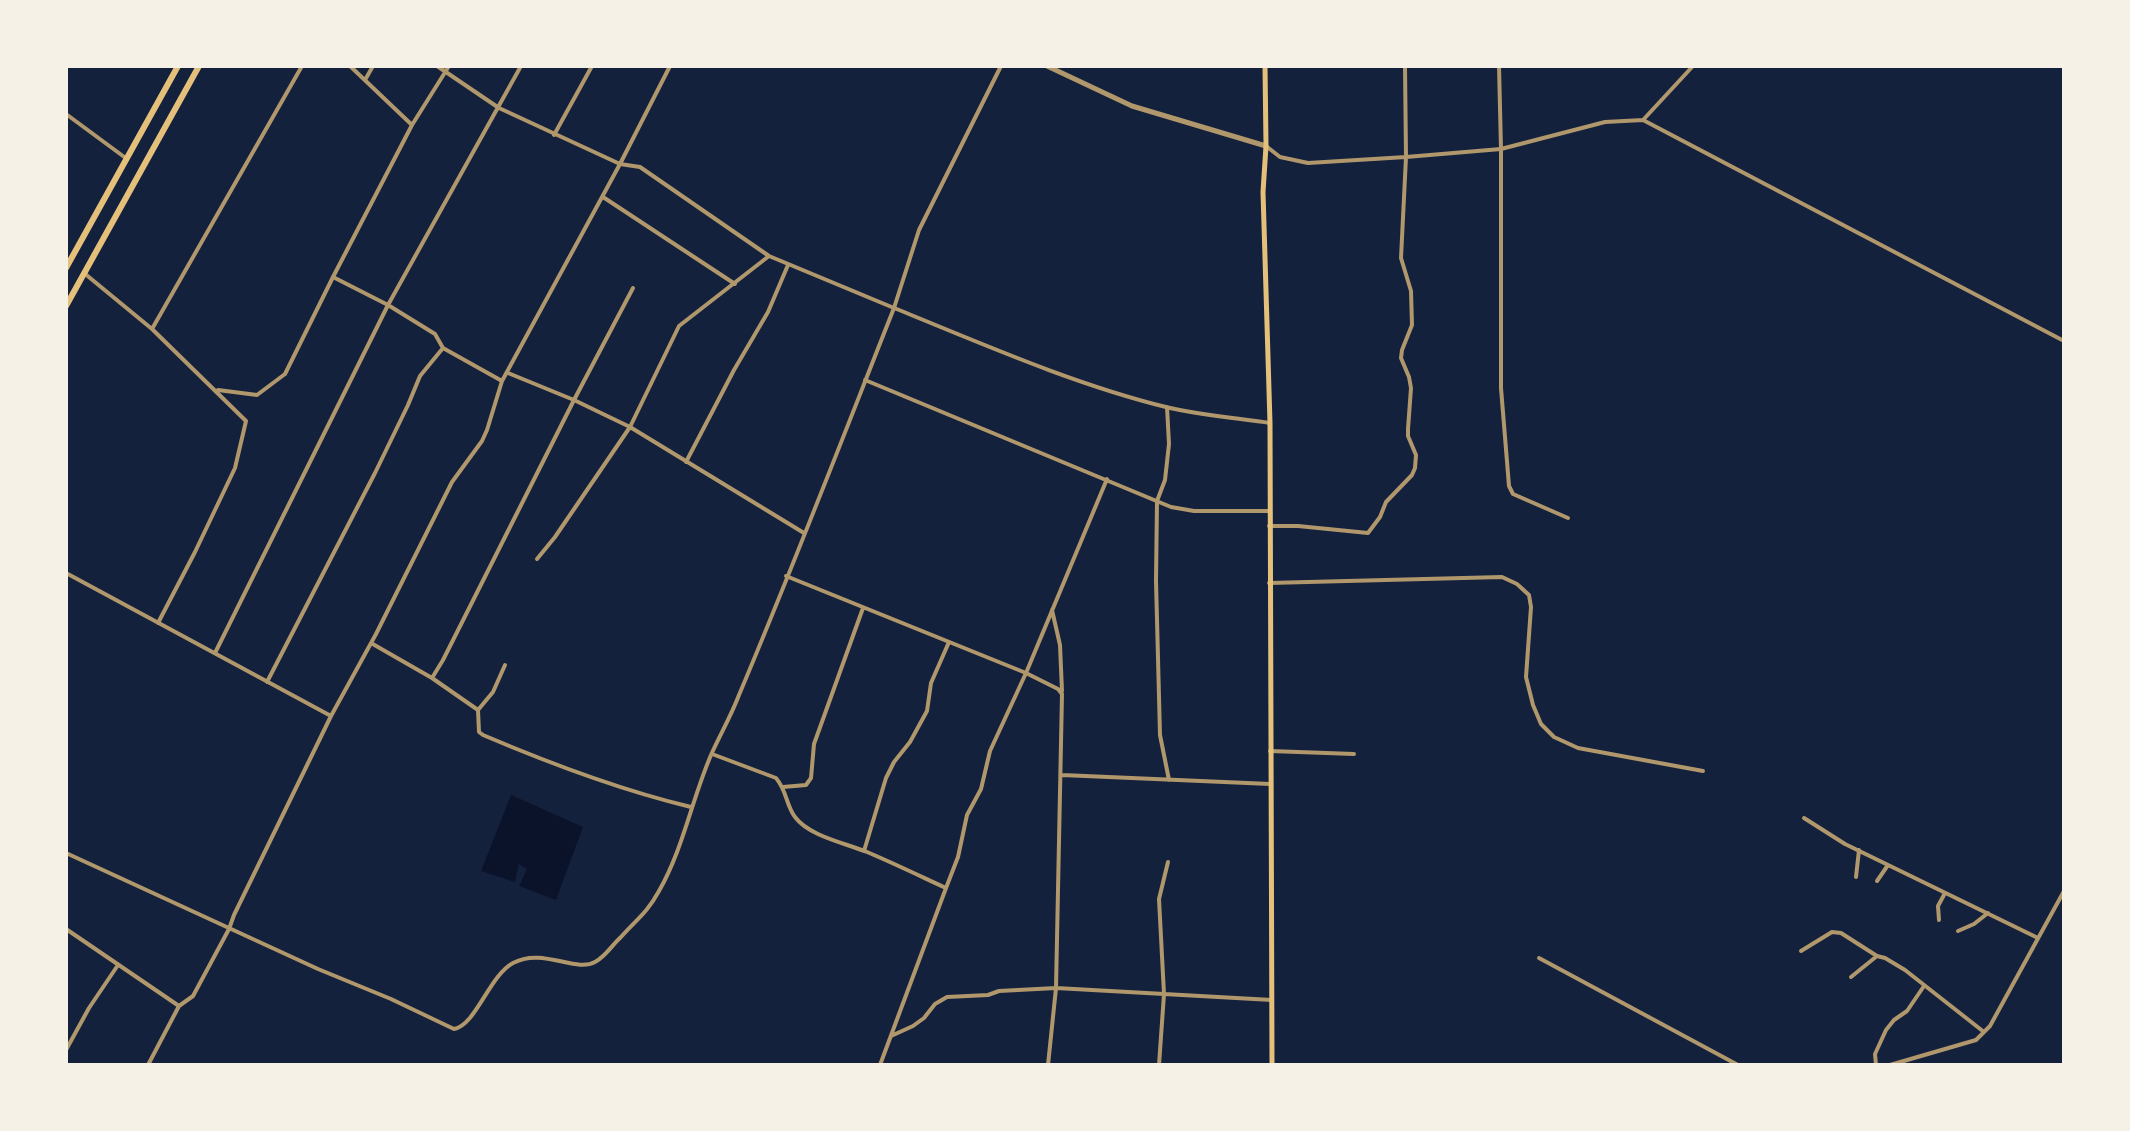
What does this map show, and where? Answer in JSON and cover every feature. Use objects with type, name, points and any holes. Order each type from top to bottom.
[{"type":"highway","points":[[66,268],[178,66]]},
{"type":"highway","points":[[66,306],[199,66]]},
{"type":"main road","points":[[1265,66],[1263,192],[1270,423],[1272,1065]]},
{"type":"street","points":[[152,329],[302,66]]},
{"type":"street","points":[[350,66],[412,125]]},
{"type":"street","points":[[365,80],[373,66]]},
{"type":"street","points":[[437,66],[499,108],[620,164],[640,167],[769,256],[1014,356],[1099,387],[1167,407],[1270,423]]},
{"type":"street","points":[[215,390],[257,395],[285,374],[412,125],[449,66]]},
{"type":"street","points":[[215,653],[388,305],[521,66]]},
{"type":"street","points":[[554,135],[592,66]]},
{"type":"street","points":[[148,1065],[179,1006],[193,996],[229,929],[331,716],[452,482],[482,441],[502,381],[670,66]]},
{"type":"street","points":[[66,853],[454,1029],[462,1028],[500,973],[514,962],[553,958],[582,966],[593,963],[607,953],[645,914],[661,888],[712,754],[738,697],[894,308],[919,230],[1001,66]]},
{"type":"street","points":[[1047,66],[1132,106],[1266,146],[1280,157],[1308,163],[1501,149],[1605,122],[1643,120],[2064,341]]},
{"type":"street","points":[[1269,526],[1322,527],[1368,533],[1386,502],[1415,468],[1416,455],[1408,436],[1411,388],[1401,358],[1412,325],[1411,291],[1401,258],[1406,157],[1405,66]]},
{"type":"street","points":[[1499,66],[1501,388],[1509,486],[1513,494],[1568,518]]},
{"type":"street","points":[[1643,120],[1693,66]]},
{"type":"street","points":[[66,114],[127,159]]},
{"type":"street","points":[[602,197],[735,284]]},
{"type":"street","points":[[537,559],[630,427],[679,326],[769,256]]},
{"type":"street","points":[[686,462],[768,312],[788,264]]},
{"type":"street","points":[[84,273],[152,329],[246,421],[235,468],[158,623]]},
{"type":"street","points":[[333,277],[388,305],[435,334],[443,348],[502,381]]},
{"type":"street","points":[[432,678],[633,288]]},
{"type":"street","points":[[267,682],[375,473],[420,376],[443,348]]},
{"type":"street","points":[[507,372],[630,427],[804,533]]},
{"type":"street","points":[[865,380],[1171,507],[1194,511],[1269,511]]},
{"type":"street","points":[[1167,407],[1169,444],[1165,480],[1157,501],[1156,581],[1160,735],[1169,780]]},
{"type":"street","points":[[880,1065],[958,857],[967,815],[981,789],[990,751],[1107,479]]},
{"type":"street","points":[[66,573],[331,716]]},
{"type":"street","points":[[786,576],[1026,673],[1062,694]]},
{"type":"street","points":[[1269,583],[1502,577],[1517,584],[1529,595],[1531,607],[1526,677],[1541,724],[1554,737],[1578,748],[1703,771]]},
{"type":"street","points":[[783,787],[806,785],[811,778],[814,744],[863,607]]},
{"type":"street","points":[[1048,1065],[1056,988],[1062,775],[1060,645],[1052,610]]},
{"type":"street","points":[[864,851],[886,778],[927,711],[931,683],[949,642]]},
{"type":"street","points":[[371,643],[432,678],[478,710]]},
{"type":"street","points":[[505,665],[493,692],[478,710],[479,732],[531,755],[648,797],[691,807]]},
{"type":"street","points":[[1270,751],[1354,754]]},
{"type":"street","points":[[712,754],[776,778],[783,787],[793,816],[803,825],[946,888]]},
{"type":"street","points":[[1062,775],[1270,784]]},
{"type":"street","points":[[1804,818],[1888,865],[2038,938]]},
{"type":"street","points":[[1856,877],[1859,850]]},
{"type":"street","points":[[1159,1065],[1164,994],[1159,899],[1168,862]]},
{"type":"street","points":[[1877,881],[1888,865]]},
{"type":"street","points":[[1890,1065],[1976,1040],[1990,1026],[2064,891]]},
{"type":"street","points":[[1939,920],[1938,906],[1945,893]]},
{"type":"street","points":[[1958,931],[1988,913]]},
{"type":"street","points":[[66,929],[179,1006]]},
{"type":"street","points":[[1801,951],[1832,932],[1848,936],[1877,956],[1898,965],[1984,1032]]},
{"type":"street","points":[[1851,977],[1877,956]]},
{"type":"street","points":[[1539,958],[1738,1065]]},
{"type":"street","points":[[66,1050],[118,965]]},
{"type":"street","points":[[1876,1065],[1875,1054],[1886,1030],[1907,1011],[1924,986]]},
{"type":"street","points":[[891,1036],[913,1026],[935,1004],[947,997],[988,995],[999,991],[1056,988],[1272,1000]]},
{"type":"water","points":[[511,795],[583,827],[556,900],[519,886],[527,869],[519,864],[515,882],[481,871]]}]
